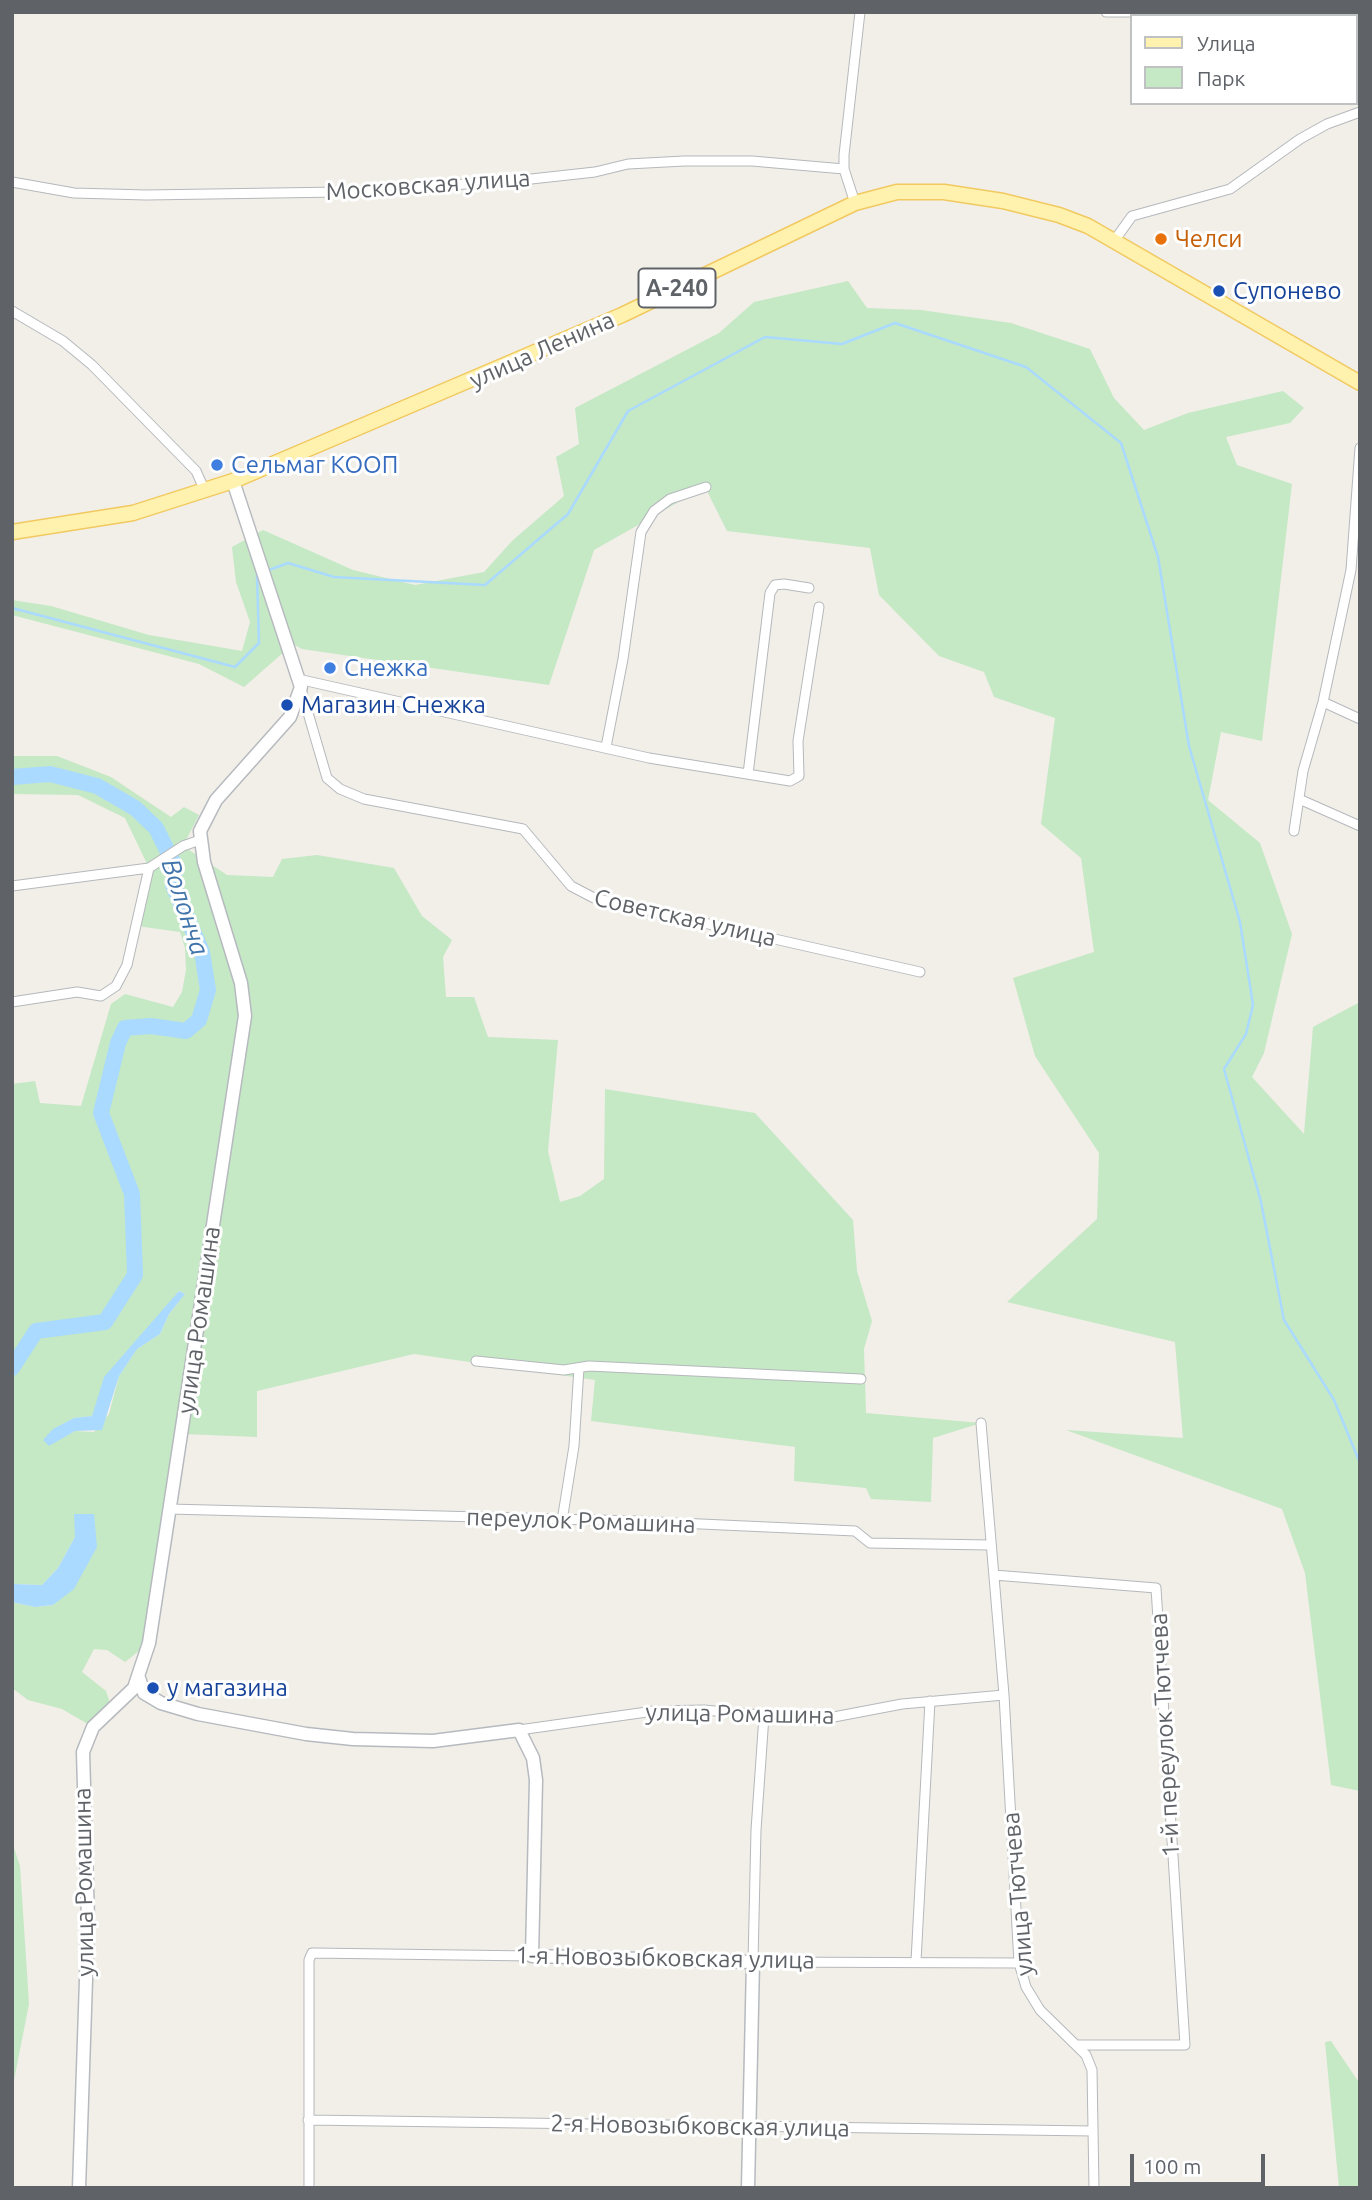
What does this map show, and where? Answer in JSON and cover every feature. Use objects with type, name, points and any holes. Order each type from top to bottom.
[{"type":"main road","name":"улица Ленина","points":[[12,532],[132,513],[233,481],[609,320],[855,203],[906,192],[978,197],[1059,215],[1114,241],[1358,381]]},
{"type":"street","points":[[855,203],[844,169],[860,12]]},
{"type":"street","points":[[1106,12],[1201,12]]},
{"type":"street","points":[[1114,241],[1132,216],[1230,188],[1300,139],[1327,124],[1360,112]]},
{"type":"street","name":"Московская улица","points":[[12,182],[74,193],[160,195],[340,192],[513,181],[595,172],[628,164],[684,161],[752,161],[844,169]]},
{"type":"street","points":[[12,311],[63,341],[92,365],[196,471],[205,491]]},
{"type":"street","points":[[1294,831],[1351,569],[1360,448]]},
{"type":"street","points":[[12,887],[149,868],[200,840],[208,811],[290,717],[299,683],[233,481]]},
{"type":"street","points":[[606,747],[625,646],[641,532],[654,510],[670,499],[706,486]]},
{"type":"street","points":[[748,774],[770,593],[775,585],[809,588]]},
{"type":"street","points":[[299,683],[649,758],[796,780],[799,776],[798,741],[819,607]]},
{"type":"street","name":"Советская улица","points":[[299,683],[327,778],[340,789],[364,799],[523,829],[570,886],[594,898],[920,972]]},
{"type":"street","points":[[1323,702],[1360,719]]},
{"type":"street","points":[[1299,799],[1360,826]]},
{"type":"street","name":"улица Ромашина","points":[[79,2188],[88,1920],[81,1766],[89,1732],[134,1688],[149,1643],[245,1016],[241,983],[204,863],[200,840]]},
{"type":"street","points":[[12,1002],[76,992],[102,996],[116,986],[127,965],[149,868]]},
{"type":"street","points":[[476,1361],[564,1370],[579,1368],[861,1379]]},
{"type":"street","points":[[562,1521],[574,1446],[579,1368]]},
{"type":"street","name":"улица Тютчева","points":[[981,1423],[1003,1695],[1019,1963],[1026,1987],[1040,2010],[1086,2055],[1093,2070],[1094,2188]]},
{"type":"street","name":"переулок Ромашина","points":[[169,1509],[635,1521],[855,1531],[870,1543],[990,1545]]},
{"type":"street","name":"1-й переулок Тютчева","points":[[994,1576],[1157,1588],[1185,2045],[1076,2045]]},
{"type":"street","points":[[139,1678],[144,1693],[161,1703]]},
{"type":"street","name":"улица Ромашина","points":[[519,1730],[654,1711],[704,1710],[818,1720],[930,1701],[1003,1695]]},
{"type":"street","points":[[112,1709],[137,1699],[211,1716],[353,1739],[460,1740],[519,1730],[533,1758],[536,1780],[532,1956]]},
{"type":"street","points":[[916,1961],[930,1701]]},
{"type":"street","points":[[748,2188],[757,1830],[764,1716]]},
{"type":"street","name":"1-я Новозыбковская улица","points":[[308,2120],[309,1960],[312,1953],[753,1962],[1019,1963]]},
{"type":"street","points":[[308,2120],[309,2188]]},
{"type":"street","name":"2-я Новозыбковская улица","points":[[308,2120],[1093,2131]]},
{"type":"green space","points":[[848,281],[867,308],[921,310],[1011,323],[1090,349],[1114,398],[1144,430],[1188,413],[1283,391],[1304,408],[1290,423],[1226,437],[1237,465],[1292,484],[1262,741],[1221,732],[1208,800],[1260,843],[1292,934],[1264,1053],[1252,1077],[1304,1134],[1313,1027],[1360,1002],[1360,1791],[1331,1785],[1305,1573],[1282,1509],[1066,1430],[1183,1438],[1175,1342],[1007,1302],[1097,1219],[1099,1153],[1035,1056],[1013,978],[1094,952],[1081,858],[1041,824],[1055,718],[994,697],[984,672],[939,656],[879,595],[870,548],[727,531],[705,487],[594,550],[549,685],[302,649],[293,644],[244,687],[199,664],[12,615],[12,600],[51,606],[149,635],[242,651],[250,622],[236,582],[232,547],[263,530],[353,570],[415,585],[484,572],[512,541],[564,496],[556,457],[579,444],[575,408],[719,333],[754,302]]},
{"type":"green space","points":[[12,756],[57,756],[111,777],[171,817],[184,807],[199,815],[183,846],[227,875],[273,877],[282,859],[317,855],[394,868],[422,916],[452,940],[443,957],[446,997],[474,997],[488,1037],[558,1040],[548,1151],[560,1202],[580,1196],[604,1179],[605,1089],[755,1113],[853,1220],[857,1271],[872,1321],[864,1349],[866,1413],[981,1423],[933,1438],[931,1502],[871,1499],[866,1488],[794,1481],[795,1447],[591,1421],[595,1380],[414,1354],[257,1391],[257,1437],[183,1434],[149,1643],[125,1662],[107,1650],[94,1649],[82,1672],[106,1691],[112,1709],[93,1727],[62,1709],[28,1700],[12,1688],[12,1602],[35,1607],[54,1605],[75,1537],[58,1568],[42,1585],[12,1584],[12,1084],[35,1081],[40,1103],[81,1106],[111,1004],[125,994],[173,1007],[182,992],[186,970],[185,948],[180,932],[137,926],[149,868],[125,818],[78,795],[12,794]],"holes":[[[179,1291],[185,1294],[169,1314],[160,1334],[137,1349]],[[136,1350],[119,1376],[109,1414],[94,1432],[75,1431],[56,1439],[54,1429],[74,1418],[92,1416],[98,1403]]]},
{"type":"green space","points":[[12,1842],[20,1866],[29,2004],[12,2090]]},
{"type":"green space","points":[[1331,2041],[1360,2084],[1360,2188],[1339,2188],[1325,2042]]},
{"type":"water","points":[[179,1291],[185,1294],[169,1314],[160,1334],[137,1349],[119,1376],[102,1430],[75,1431],[49,1446],[43,1440],[53,1429],[74,1418],[92,1416],[104,1377]]},
{"type":"water","points":[[74,1514],[94,1514],[97,1547],[74,1589],[53,1605],[35,1607],[12,1602],[12,1584],[42,1585],[58,1568],[75,1537]]},
{"type":"waterway","points":[[269,570],[288,563],[334,577],[485,585],[568,514],[628,411],[765,337],[842,344],[895,323],[1026,367],[1121,443],[1158,557],[1189,746],[1240,922],[1253,1005],[1246,1034],[1224,1069],[1261,1202],[1284,1320],[1334,1400],[1360,1463]]},
{"type":"waterway","points":[[12,608],[235,667],[259,643],[257,575]]},
{"type":"waterway","name":"Волонча","points":[[12,777],[50,774],[97,786],[135,808],[156,828],[175,866],[173,885],[202,952],[208,990],[199,1020],[186,1031],[151,1026],[125,1028],[118,1043],[101,1113],[132,1194],[135,1275],[105,1322],[36,1331],[12,1368]]},
{"type":"place","name":"Челси","points":[[1161,239]]},
{"type":"place","name":"Супонево","points":[[1219,291]]},
{"type":"place","name":"Сельмаг КООП","points":[[217,465]]},
{"type":"place","name":"Снежка","points":[[330,668]]},
{"type":"place","name":"Магазин Снежка","points":[[287,705]]},
{"type":"place","name":"у магазина","points":[[153,1688]]}]
